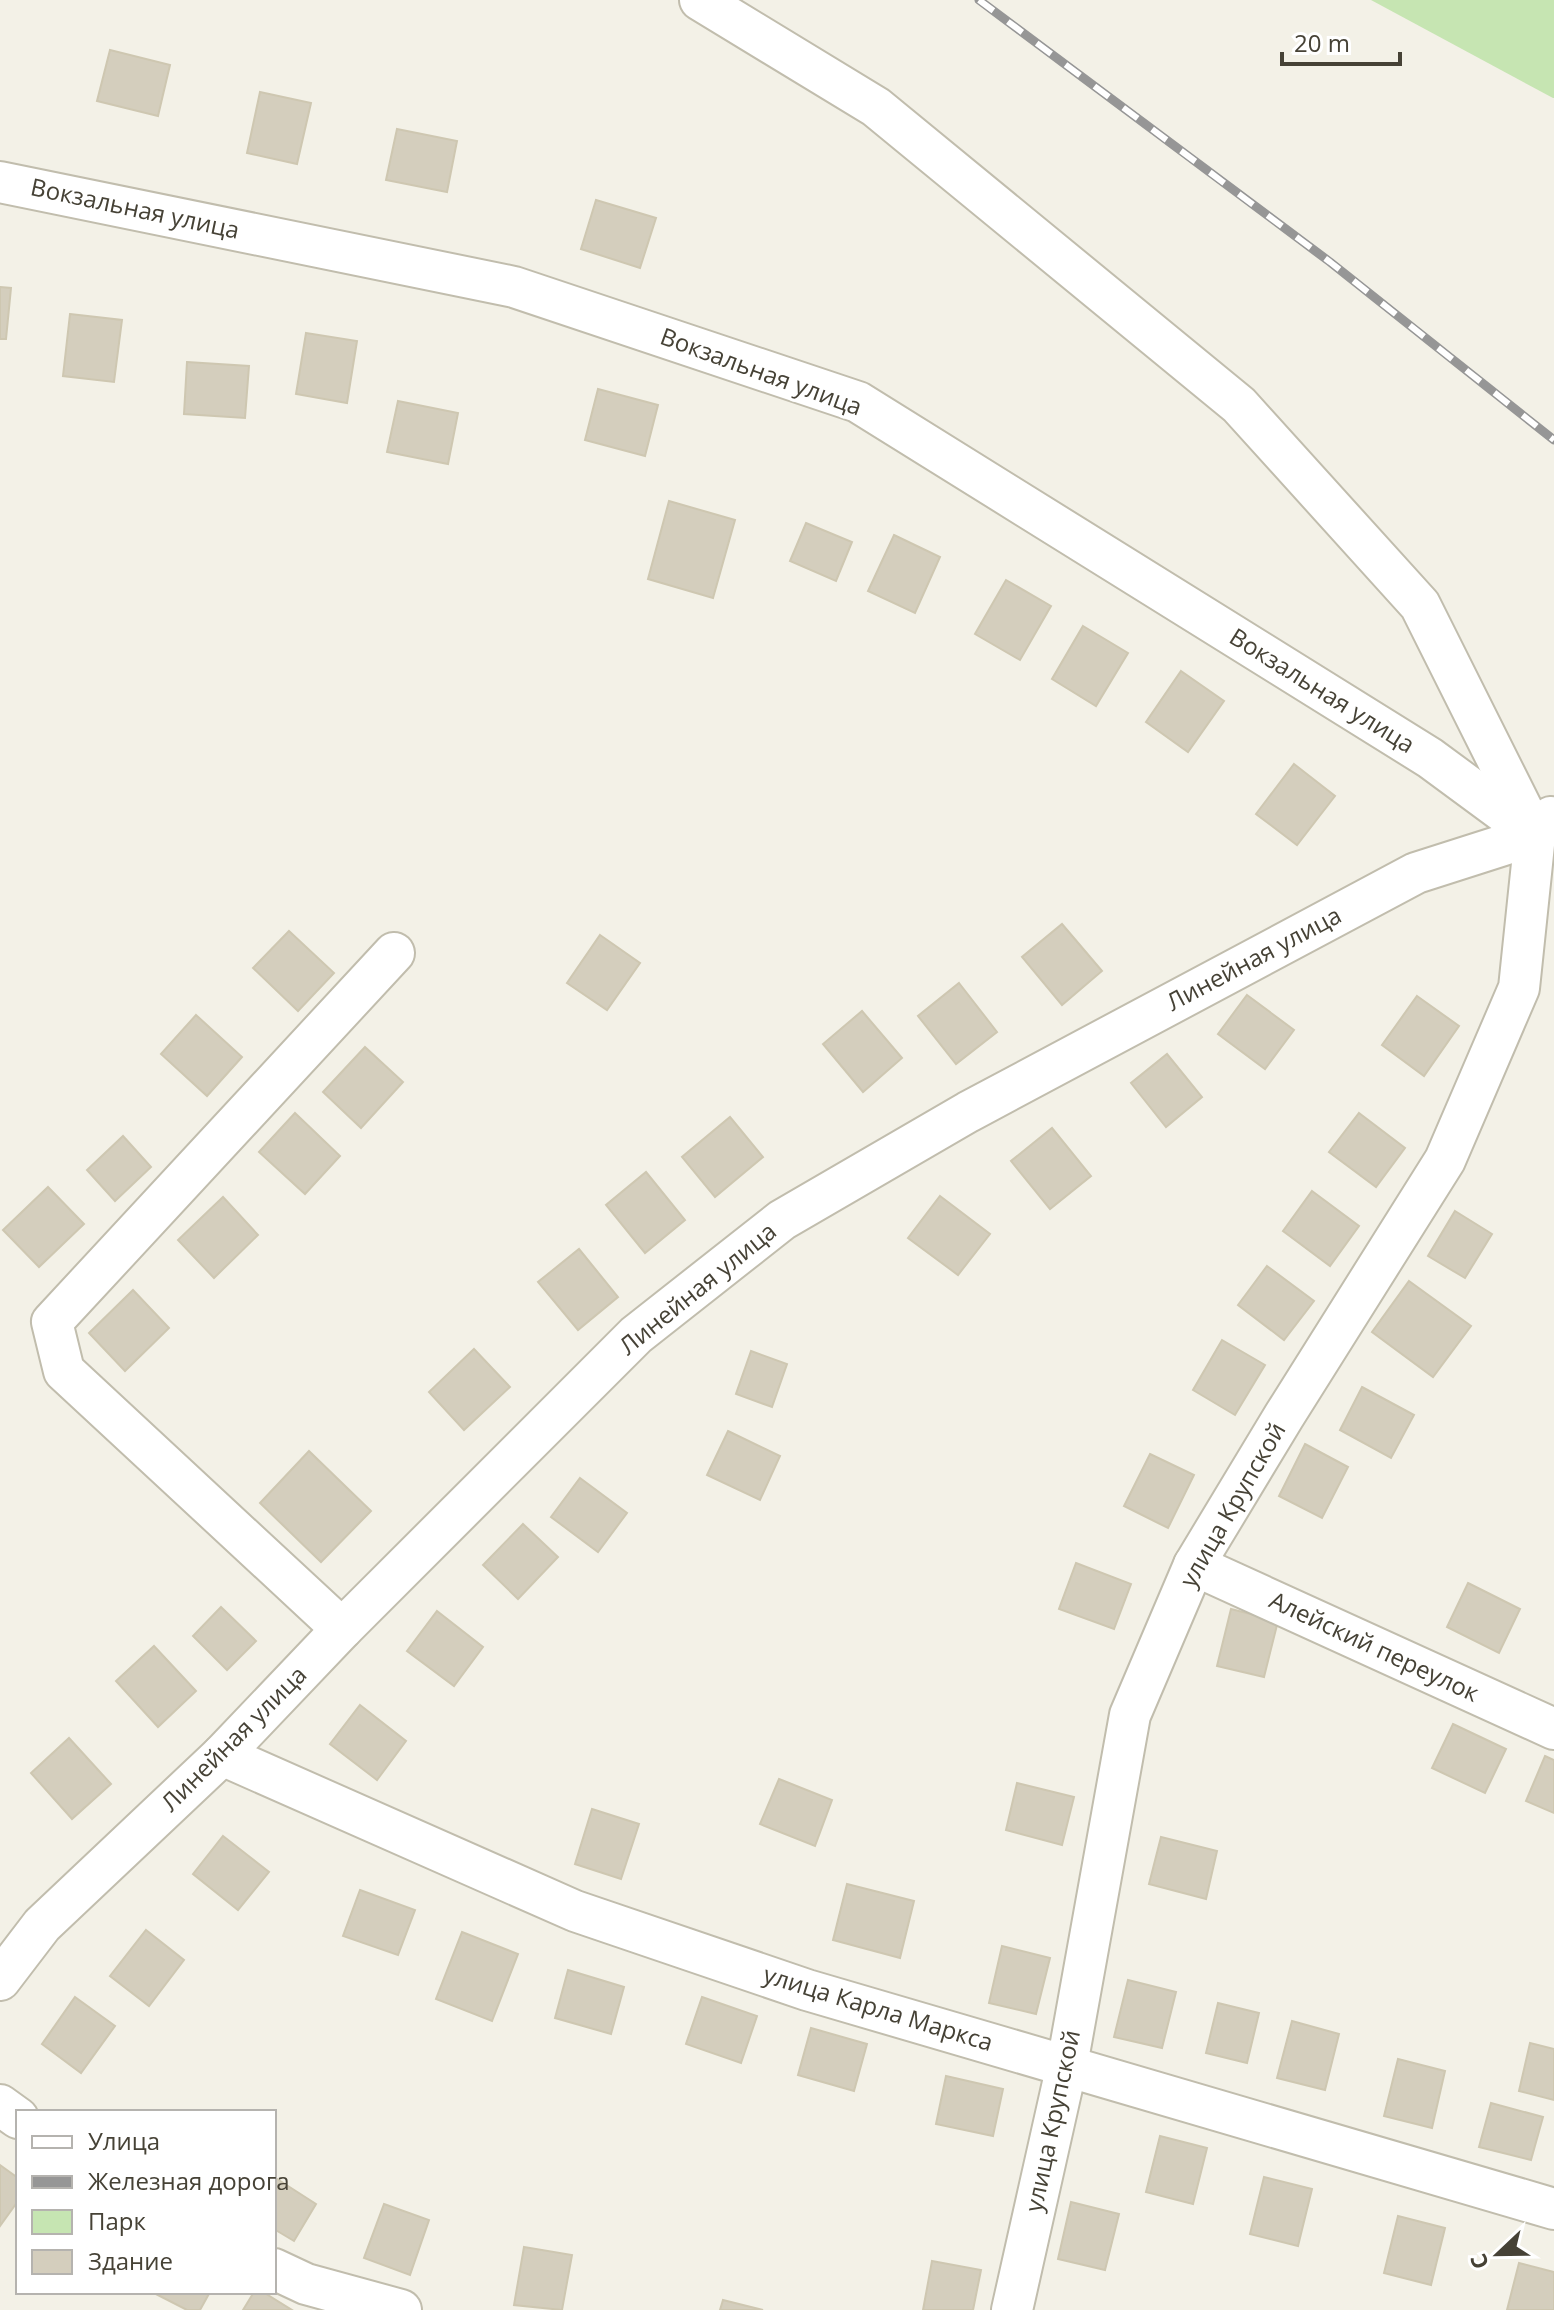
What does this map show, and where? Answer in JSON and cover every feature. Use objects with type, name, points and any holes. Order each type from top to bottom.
[{"type":"street","points":[[700,0],[876,107],[1239,405],[1420,605],[1548,833]]},
{"type":"street","name":"Вокзальная улица","points":[[0,182],[514,287],[858,402],[1548,833]]},
{"type":"street","name":"улица Крупской","points":[[1012,2310],[1067,2065],[1130,1715],[1194,1565],[1445,1160],[1519,988],[1548,833]]},
{"type":"street","name":"Линейная улица","points":[[0,1980],[42,1925],[222,1755],[342,1629],[636,1335],[782,1220],[968,1112],[1416,873],[1548,833]]},
{"type":"street","points":[[342,1629],[64,1371],[52,1322],[394,953]]},
{"type":"street","name":"Алейский переулок","points":[[1194,1565],[1554,1729]]},
{"type":"street","name":"улица Карла Маркса","points":[[222,1755],[575,1911],[807,1990],[1554,2209]]},
{"type":"street","points":[[276,2270],[306,2284],[401,2310]]},
{"type":"green space","points":[[1371,0],[1554,0],[1554,98],[1553,98]]},
{"type":"building","points":[[110,50],[170,65],[158,116],[97,101]]},
{"type":"building","points":[[260,92],[311,103],[297,164],[247,153]]},
{"type":"building","points":[[397,129],[457,141],[447,192],[386,180]]},
{"type":"building","points":[[596,200],[656,218],[640,268],[581,249]]},
{"type":"building","points":[[0,287],[11,288],[6,339],[0,339]]},
{"type":"building","points":[[70,314],[122,320],[114,382],[63,376]]},
{"type":"building","points":[[306,333],[357,341],[347,403],[296,394]]},
{"type":"building","points":[[187,362],[249,366],[245,418],[184,414]]},
{"type":"building","points":[[598,389],[658,405],[645,456],[585,440]]},
{"type":"building","points":[[398,401],[458,413],[448,464],[387,452]]},
{"type":"building","points":[[669,501],[735,520],[713,598],[648,579]]},
{"type":"building","points":[[806,523],[852,542],[836,581],[790,561]]},
{"type":"building","points":[[894,535],[940,557],[915,613],[868,591]]},
{"type":"building","points":[[1006,580],[1051,606],[1020,660],[975,634]]},
{"type":"building","points":[[1083,626],[1128,653],[1096,706],[1052,679]]},
{"type":"building","points":[[1181,671],[1224,701],[1188,752],[1146,722]]},
{"type":"building","points":[[1294,764],[1335,796],[1297,845],[1256,814]]},
{"type":"building","points":[[1062,924],[1102,971],[1062,1005],[1022,957]]},
{"type":"building","points":[[289,931],[334,973],[298,1011],[253,968]]},
{"type":"building","points":[[600,935],[640,963],[607,1010],[567,983]]},
{"type":"building","points":[[959,983],[997,1032],[956,1064],[918,1016]]},
{"type":"building","points":[[1247,995],[1294,1030],[1265,1069],[1218,1034]]},
{"type":"building","points":[[1417,996],[1459,1026],[1424,1076],[1382,1045]]},
{"type":"building","points":[[862,1011],[902,1058],[863,1092],[823,1044]]},
{"type":"building","points":[[196,1015],[242,1057],[207,1096],[161,1054]]},
{"type":"building","points":[[365,1047],[403,1082],[361,1128],[323,1092]]},
{"type":"building","points":[[1167,1054],[1202,1097],[1166,1127],[1131,1083]]},
{"type":"building","points":[[295,1113],[340,1156],[305,1194],[259,1152]]},
{"type":"building","points":[[1359,1113],[1405,1148],[1376,1187],[1329,1152]]},
{"type":"building","points":[[730,1117],[763,1157],[715,1197],[682,1157]]},
{"type":"building","points":[[1052,1128],[1091,1176],[1050,1209],[1011,1161]]},
{"type":"building","points":[[123,1136],[151,1167],[115,1201],[87,1170]]},
{"type":"building","points":[[646,1172],[685,1220],[645,1253],[606,1205]]},
{"type":"building","points":[[48,1187],[84,1224],[39,1267],[3,1230]]},
{"type":"building","points":[[1312,1191],[1359,1226],[1330,1266],[1283,1231]]},
{"type":"building","points":[[940,1196],[990,1234],[958,1275],[908,1238]]},
{"type":"building","points":[[223,1197],[258,1235],[214,1278],[178,1240]]},
{"type":"building","points":[[1455,1211],[1492,1234],[1465,1278],[1428,1256]]},
{"type":"building","points":[[579,1249],[618,1297],[578,1330],[538,1282]]},
{"type":"building","points":[[1267,1266],[1314,1301],[1284,1340],[1238,1305]]},
{"type":"building","points":[[1409,1281],[1471,1326],[1433,1377],[1372,1332]]},
{"type":"building","points":[[133,1290],[169,1328],[125,1371],[89,1333]]},
{"type":"building","points":[[1222,1340],[1265,1365],[1235,1415],[1193,1390]]},
{"type":"building","points":[[474,1349],[510,1387],[464,1430],[429,1392]]},
{"type":"building","points":[[751,1351],[787,1364],[772,1407],[736,1394]]},
{"type":"building","points":[[1362,1387],[1414,1415],[1391,1458],[1340,1430]]},
{"type":"building","points":[[728,1431],[780,1456],[760,1500],[707,1475]]},
{"type":"building","points":[[1305,1444],[1348,1467],[1322,1518],[1279,1496]]},
{"type":"building","points":[[309,1451],[371,1511],[321,1562],[260,1503]]},
{"type":"building","points":[[1150,1454],[1194,1475],[1168,1528],[1124,1506]]},
{"type":"building","points":[[580,1478],[627,1513],[598,1552],[551,1517]]},
{"type":"building","points":[[523,1524],[558,1557],[518,1599],[483,1565]]},
{"type":"building","points":[[1076,1563],[1131,1584],[1114,1629],[1059,1609]]},
{"type":"building","points":[[1468,1583],[1520,1609],[1499,1653],[1447,1627]]},
{"type":"building","points":[[221,1607],[256,1641],[227,1670],[193,1636]]},
{"type":"building","points":[[1231,1609],[1278,1621],[1264,1677],[1217,1666]]},
{"type":"building","points":[[437,1611],[483,1647],[454,1686],[407,1651]]},
{"type":"building","points":[[154,1646],[196,1691],[158,1727],[116,1681]]},
{"type":"building","points":[[360,1705],[406,1741],[377,1780],[330,1744]]},
{"type":"building","points":[[1453,1724],[1506,1749],[1485,1793],[1432,1768]]},
{"type":"building","points":[[69,1738],[111,1784],[72,1819],[31,1773]]},
{"type":"building","points":[[1545,1756],[1554,1760],[1554,1813],[1526,1801]]},
{"type":"building","points":[[779,1779],[832,1800],[815,1846],[760,1824]]},
{"type":"building","points":[[1017,1783],[1074,1797],[1062,1845],[1006,1830]]},
{"type":"building","points":[[592,1809],[639,1824],[621,1879],[575,1864]]},
{"type":"building","points":[[223,1836],[269,1872],[238,1910],[193,1874]]},
{"type":"building","points":[[1161,1837],[1217,1851],[1206,1899],[1149,1884]]},
{"type":"building","points":[[847,1884],[914,1901],[900,1958],[833,1940]]},
{"type":"building","points":[[360,1890],[415,1910],[398,1955],[343,1936]]},
{"type":"building","points":[[146,1930],[184,1960],[149,2006],[110,1976]]},
{"type":"building","points":[[462,1932],[518,1954],[492,2021],[436,1999]]},
{"type":"building","points":[[1002,1946],[1050,1958],[1036,2014],[989,2003]]},
{"type":"building","points":[[568,1970],[624,1987],[611,2034],[555,2018]]},
{"type":"building","points":[[1128,1980],[1176,1992],[1162,2048],[1114,2037]]},
{"type":"building","points":[[75,1997],[115,2026],[81,2073],[42,2044]]},
{"type":"building","points":[[702,1997],[757,2016],[741,2063],[686,2044]]},
{"type":"building","points":[[1218,2003],[1259,2013],[1247,2063],[1206,2053]]},
{"type":"building","points":[[1292,2021],[1339,2034],[1325,2090],[1277,2078]]},
{"type":"building","points":[[811,2028],[867,2044],[854,2091],[798,2075]]},
{"type":"building","points":[[1530,2043],[1554,2049],[1554,2100],[1519,2091]]},
{"type":"building","points":[[1398,2059],[1445,2071],[1432,2128],[1384,2116]]},
{"type":"building","points":[[946,2076],[1003,2089],[993,2136],[936,2124]]},
{"type":"building","points":[[1491,2103],[1543,2117],[1531,2160],[1479,2147]]},
{"type":"building","points":[[1160,2136],[1207,2148],[1193,2204],[1146,2192]]},
{"type":"building","points":[[0,2165],[16,2177],[16,2204],[0,2226]]},
{"type":"building","points":[[1264,2177],[1312,2189],[1298,2246],[1250,2234]]},
{"type":"building","points":[[276,2178],[316,2204],[294,2241],[276,2230]]},
{"type":"building","points":[[1071,2202],[1119,2214],[1105,2270],[1058,2259]]},
{"type":"building","points":[[384,2204],[429,2220],[410,2275],[364,2258]]},
{"type":"building","points":[[1398,2216],[1445,2228],[1431,2285],[1384,2273]]},
{"type":"building","points":[[524,2247],[572,2255],[562,2310],[514,2305]]},
{"type":"building","points":[[932,2261],[981,2270],[973,2310],[923,2310]]},
{"type":"building","points":[[1519,2263],[1554,2272],[1554,2310],[1507,2310]]},
{"type":"building","points":[[156,2294],[209,2294],[200,2310],[187,2310]]},
{"type":"building","points":[[253,2294],[266,2294],[292,2310],[243,2310]]},
{"type":"building","points":[[723,2300],[763,2310],[720,2310]]},
{"type":"railway","points":[[979,0],[1330,262],[1554,440]]}]
